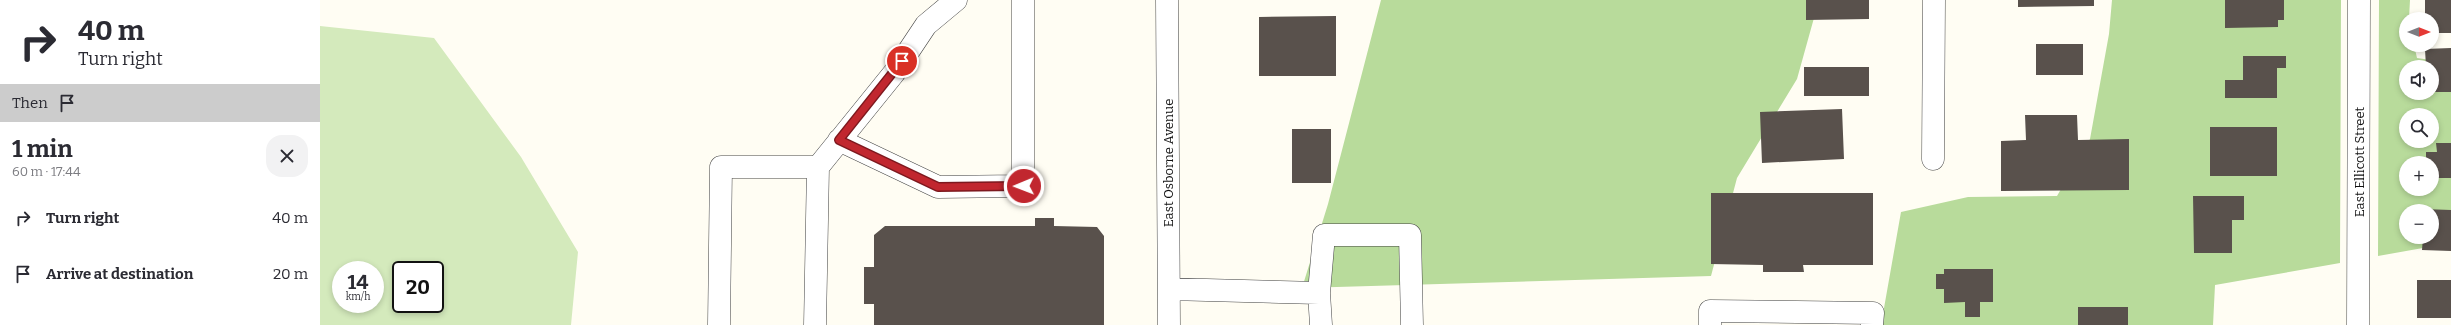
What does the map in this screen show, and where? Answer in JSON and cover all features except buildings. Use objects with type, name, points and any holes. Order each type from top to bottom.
[{"type":"street","points":[[815,325],[818,167],[894,73],[926,25],[956,0]]},
{"type":"street","points":[[839,140],[938,187],[1024,186],[1023,0]]},
{"type":"street","name":"East Osborne Avenue","points":[[1167,0],[1169,325]]},
{"type":"street","points":[[1933,159],[1934,0]]},
{"type":"street","name":"East Ellicott Street","points":[[2358,325],[2359,0]]},
{"type":"street","points":[[719,325],[721,167],[818,167]]},
{"type":"street","points":[[1321,325],[1319,293],[1324,235],[1410,235],[1412,325]]},
{"type":"street","points":[[1169,289],[1319,293]]},
{"type":"street","points":[[1710,325],[1710,311],[1872,313],[1872,325]]},
{"type":"green space","points":[[1381,0],[1819,0],[1797,79],[1737,178],[1711,276],[1302,288],[1328,204]]},
{"type":"green space","points":[[2112,0],[2341,0],[2340,263],[2215,285],[2213,325],[1881,325],[1901,212],[1968,197],[2057,196],[2090,139],[2109,34]]},
{"type":"green space","points":[[2379,0],[2410,0],[2409,12],[2399,12],[2399,52],[2416,52],[2417,58],[2431,60],[2399,60],[2399,100],[2439,100],[2439,61],[2451,63],[2451,243],[2378,256]]},
{"type":"green space","points":[[320,26],[434,38],[521,157],[578,252],[571,325],[320,325]]},
{"type":"route","points":[[902,61],[894,73],[839,140],[938,187],[1024,186]]}]
